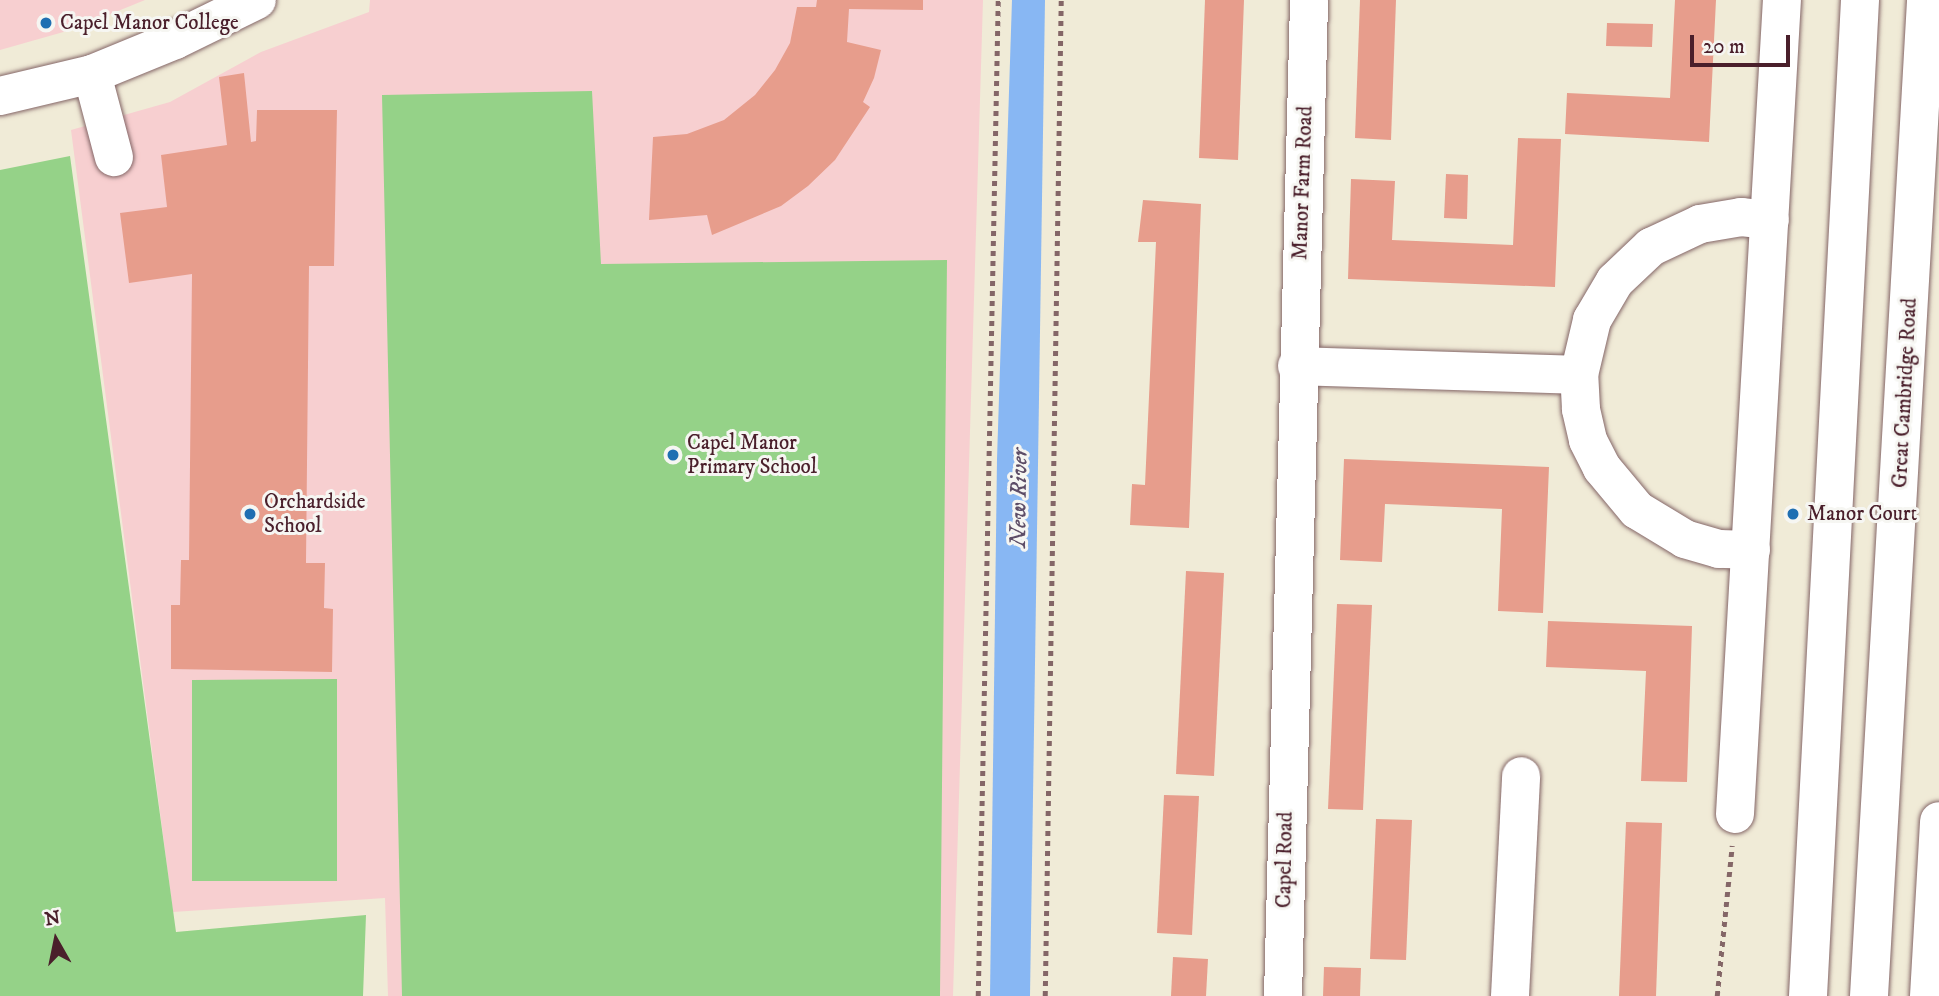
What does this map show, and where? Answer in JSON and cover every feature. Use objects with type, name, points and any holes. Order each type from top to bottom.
[{"type":"main road","points":[[0,96],[92,74],[175,40],[257,0]]},
{"type":"main road","name":"Manor Farm Road","points":[[1297,366],[1309,0]]},
{"type":"main road","points":[[1735,814],[1782,0]]},
{"type":"main road","points":[[1808,996],[1860,0]]},
{"type":"main road","name":"Great Cambridge Road","points":[[1869,996],[1926,0]]},
{"type":"main road","points":[[92,74],[114,157]]},
{"type":"main road","points":[[1751,550],[1719,549],[1685,539],[1637,510],[1602,468],[1588,440],[1581,409],[1579,376],[1592,320],[1615,281],[1651,247],[1700,224],[1741,217],[1770,220]]},
{"type":"main road","points":[[1297,366],[1579,376]]},
{"type":"main road","name":"Capel Road","points":[[1283,996],[1297,366]]},
{"type":"main road","points":[[1510,996],[1521,776]]},
{"type":"main road","points":[[1930,996],[1939,821]]},
{"type":"path","points":[[978,996],[998,0]]},
{"type":"path","points":[[1045,996],[1061,0]]},
{"type":"path","points":[[1717,996],[1735,814]]},
{"type":"shaded area","name":"Capel Manor College","points":[[0,0],[145,0],[74,29],[0,50]]},
{"type":"shaded area","name":"Capel Manor Primary School","points":[[370,0],[983,0],[953,996],[388,996],[385,898],[173,912],[71,130],[170,102],[261,52],[369,12]]},
{"type":"green space","name":"Capel Manor Primary School","points":[[592,91],[601,264],[947,260],[940,996],[402,996],[382,95]]},
{"type":"green space","points":[[70,156],[176,932],[366,915],[363,996],[0,996],[0,170]]},
{"type":"green space","points":[[337,679],[337,881],[192,881],[192,680]]},
{"type":"water","name":"New River","points":[[1012,0],[1045,0],[1030,996],[990,996],[997,459]]},
{"type":"building","points":[[817,0],[923,0],[923,10],[849,9],[847,42],[881,50],[874,78],[863,102],[870,107],[835,160],[808,186],[781,206],[712,235],[707,215],[649,220],[653,137],[687,134],[724,120],[755,95],[775,70],[790,43],[797,7],[816,7]]},
{"type":"building","points":[[1205,0],[1244,0],[1238,160],[1199,158]]},
{"type":"building","points":[[1360,0],[1396,0],[1391,140],[1355,138]]},
{"type":"building","points":[[1675,0],[1716,0],[1709,142],[1565,134],[1567,93],[1670,98]]},
{"type":"building","points":[[1607,23],[1653,24],[1652,47],[1606,46]]},
{"type":"building","points":[[244,73],[251,142],[256,141],[257,110],[337,110],[334,266],[309,266],[306,563],[325,563],[324,608],[333,609],[332,672],[171,669],[171,605],[180,605],[181,560],[189,560],[192,274],[129,283],[120,213],[167,207],[161,155],[227,145],[219,77]]},
{"type":"building","points":[[1518,138],[1561,139],[1555,287],[1348,279],[1351,179],[1395,181],[1392,240],[1513,245]]},
{"type":"building","points":[[1446,174],[1468,175],[1467,219],[1444,218]]},
{"type":"building","points":[[1143,200],[1201,204],[1189,528],[1130,525],[1132,484],[1145,485],[1156,242],[1138,242]]},
{"type":"building","points":[[1344,459],[1549,467],[1543,613],[1498,611],[1502,509],[1385,504],[1382,562],[1340,560]]},
{"type":"building","points":[[1186,571],[1224,573],[1214,776],[1176,774]]},
{"type":"building","points":[[1337,604],[1372,605],[1363,810],[1328,809]]},
{"type":"building","points":[[1548,621],[1692,626],[1687,782],[1641,781],[1646,671],[1546,667]]},
{"type":"building","points":[[1164,795],[1199,796],[1192,935],[1157,933]]},
{"type":"building","points":[[1376,819],[1412,820],[1406,960],[1370,959]]},
{"type":"building","points":[[1626,822],[1662,823],[1656,996],[1619,996]]},
{"type":"building","points":[[1173,957],[1208,959],[1206,996],[1171,996]]},
{"type":"building","points":[[1324,967],[1361,968],[1360,996],[1323,996]]},
{"type":"place","name":"Capel Manor College","points":[[46,23]]},
{"type":"place","name":"Capel Manor Primary School","points":[[673,455]]},
{"type":"place","name":"Orchardside School","points":[[250,514]]},
{"type":"place","name":"Manor Court","points":[[1793,514]]}]
